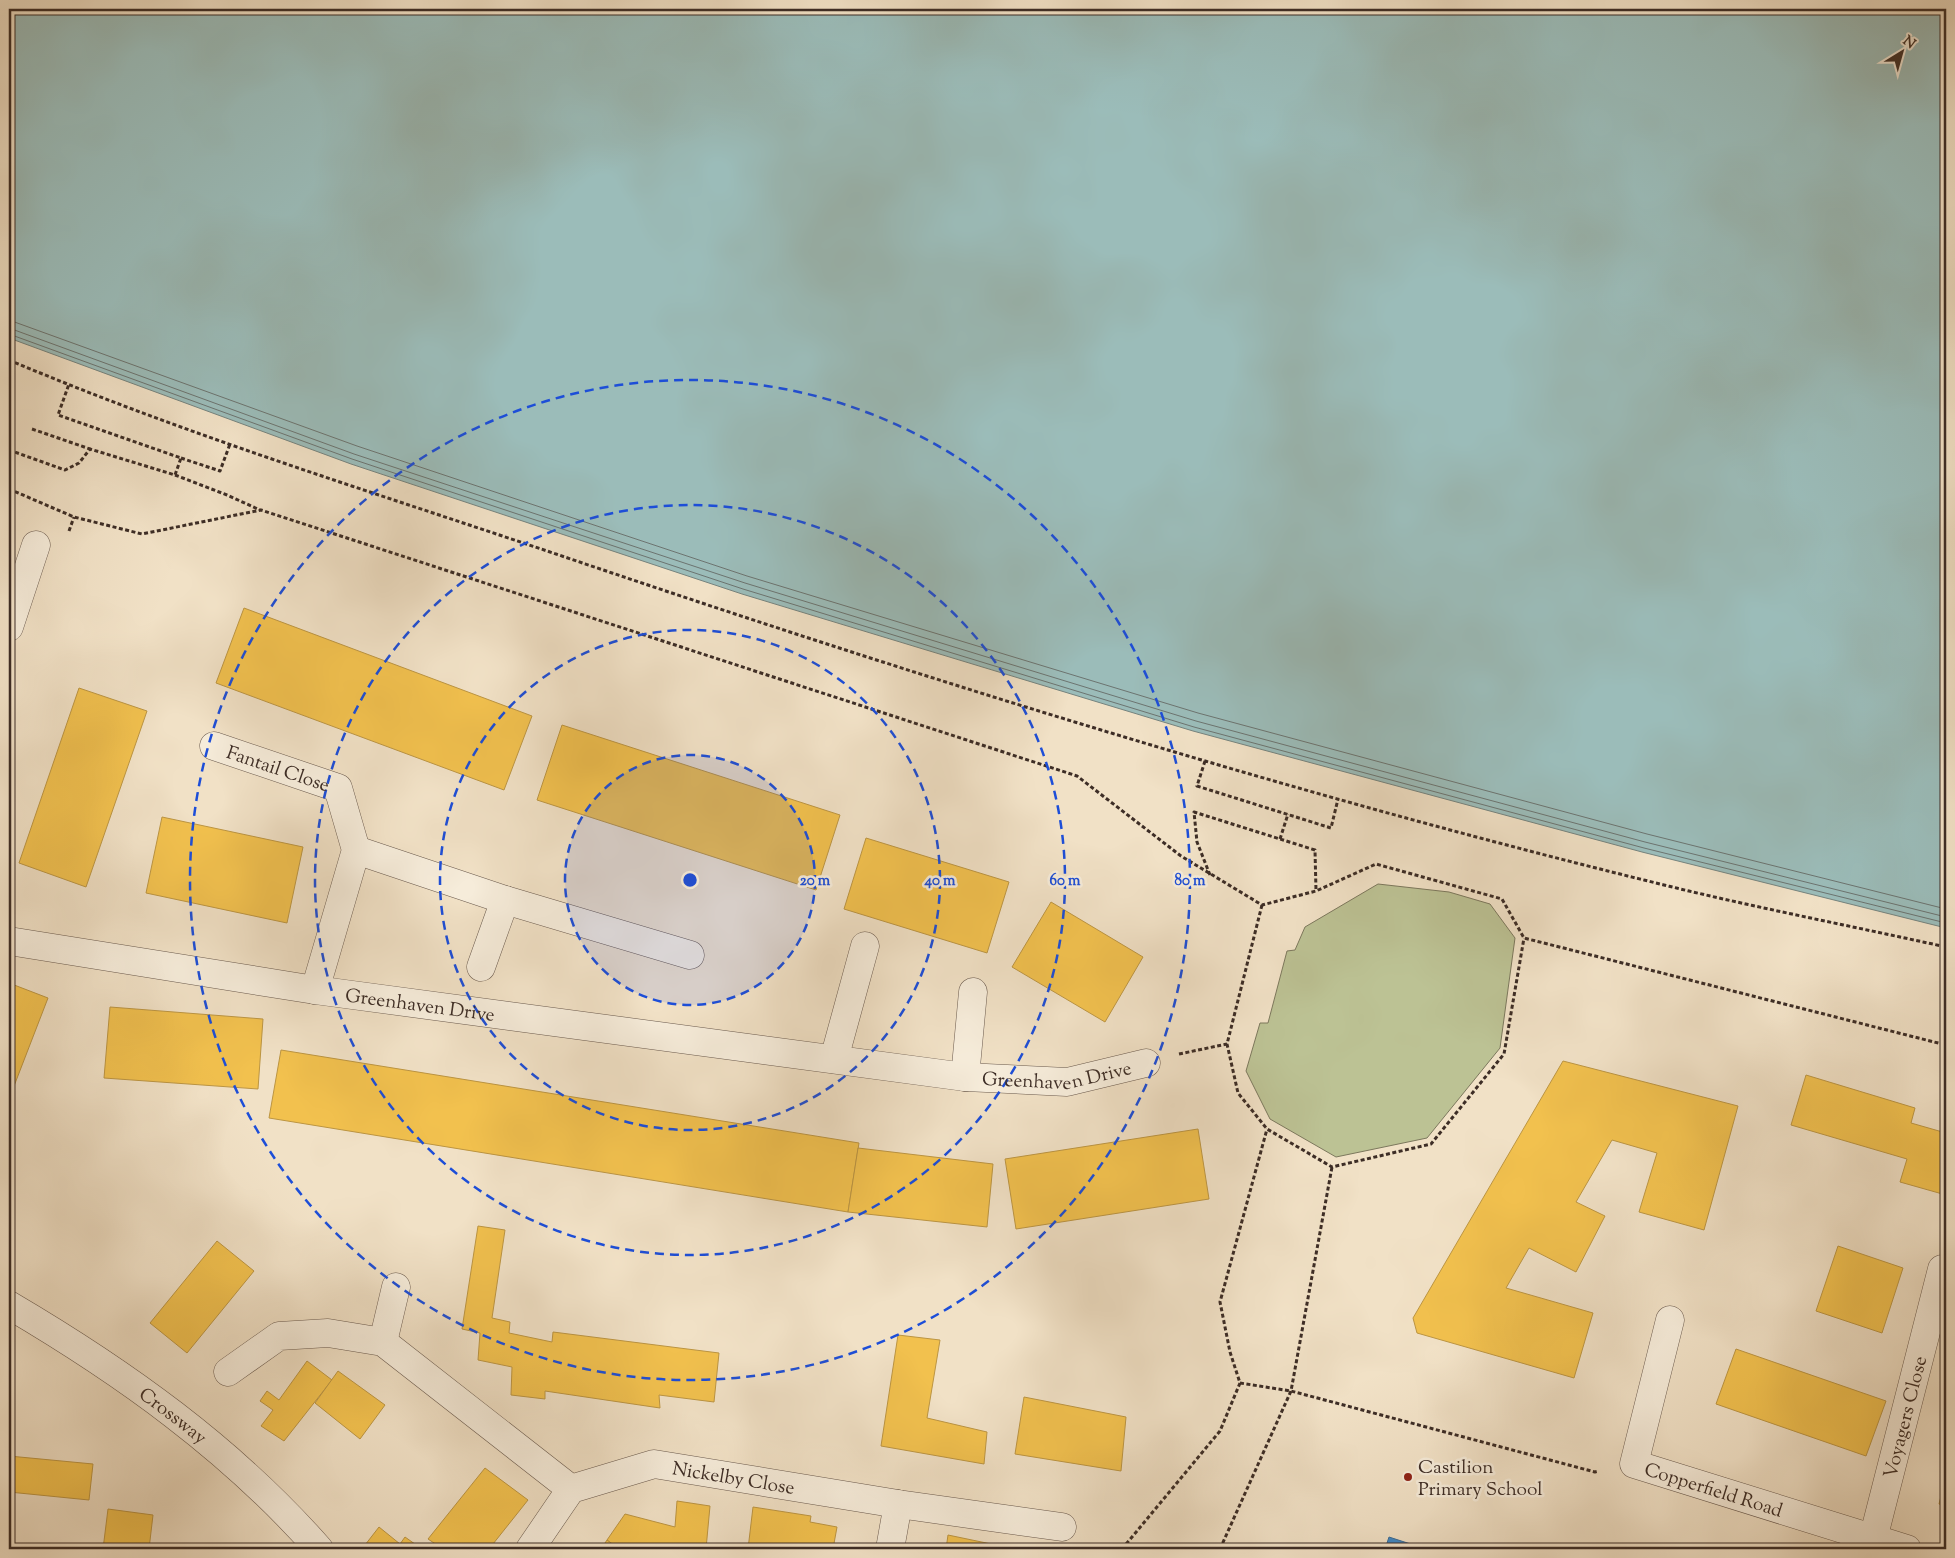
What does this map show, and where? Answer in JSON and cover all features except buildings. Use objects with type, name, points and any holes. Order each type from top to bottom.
[{"type":"street","points":[[9,626],[36,545]]},
{"type":"street","name":"Fantail Close","points":[[214,746],[338,788],[356,850]]},
{"type":"street","points":[[316,990],[356,850],[505,900],[690,955]]},
{"type":"street","points":[[481,966],[505,900]]},
{"type":"street","name":"Greenhaven Drive","points":[[9,941],[316,990],[965,1077],[1067,1082],[1146,1063]]},
{"type":"street","points":[[834,1059],[865,946]]},
{"type":"street","name":"Greenhaven Drive","points":[[965,1077],[973,992]]},
{"type":"street","name":"Voyagers Close","points":[[1873,1539],[1942,1269],[1946,1271]]},
{"type":"street","points":[[383,1342],[396,1287]]},
{"type":"street","name":"Crossway","points":[[9,1305],[118,1372],[186,1422],[253,1482],[319,1549]]},
{"type":"street","name":"Copperfield Road","points":[[1670,1320],[1634,1464],[1907,1549]]},
{"type":"street","points":[[228,1372],[279,1336],[328,1333],[383,1342],[572,1489],[530,1549]]},
{"type":"street","name":"Nickelby Close","points":[[572,1489],[654,1464],[898,1504],[1062,1527]]},
{"type":"street","points":[[890,1549],[898,1504]]},
{"type":"path","points":[[9,360],[230,444],[694,601],[1206,761],[1338,799],[1650,882],[1946,947]]},
{"type":"path","points":[[69,384],[58,415],[220,471],[230,444]]},
{"type":"path","points":[[32,429],[175,475],[260,510],[1077,776],[1181,856],[1262,905],[1316,891],[1376,864],[1502,899],[1524,938],[1504,1054],[1431,1144],[1332,1167],[1267,1129],[1238,1093],[1227,1044],[1262,905]]},
{"type":"path","points":[[9,450],[65,470],[79,463],[90,449]]},
{"type":"path","points":[[175,475],[181,458]]},
{"type":"path","points":[[9,490],[74,517],[142,534],[260,510]]},
{"type":"path","points":[[1206,761],[1197,786],[1331,828],[1338,799]]},
{"type":"path","points":[[1211,875],[1197,842],[1194,812],[1315,850],[1316,891]]},
{"type":"path","points":[[1280,839],[1288,814]]},
{"type":"path","points":[[1524,938],[1946,1045]]},
{"type":"path","points":[[1146,1063],[1168,1069],[1166,1058],[1227,1044]]},
{"type":"path","points":[[1122,1549],[1220,1431],[1240,1383],[1230,1352],[1220,1302],[1267,1129]]},
{"type":"path","points":[[1220,1549],[1291,1391],[1332,1167]]},
{"type":"path","points":[[1240,1383],[1291,1391],[1595,1472],[1634,1464]]},
{"type":"green space","points":[[1378,884],[1449,892],[1490,904],[1515,938],[1500,1048],[1427,1138],[1336,1157],[1270,1119],[1246,1071],[1260,1023],[1268,1023],[1287,951],[1295,950],[1305,927]]},
{"type":"water","points":[[9,9],[1946,9],[1946,928],[1642,852],[1193,731],[742,594],[351,464],[9,338]]},
{"type":"place","name":"Castilion Primary School","points":[[1408,1477]]}]
